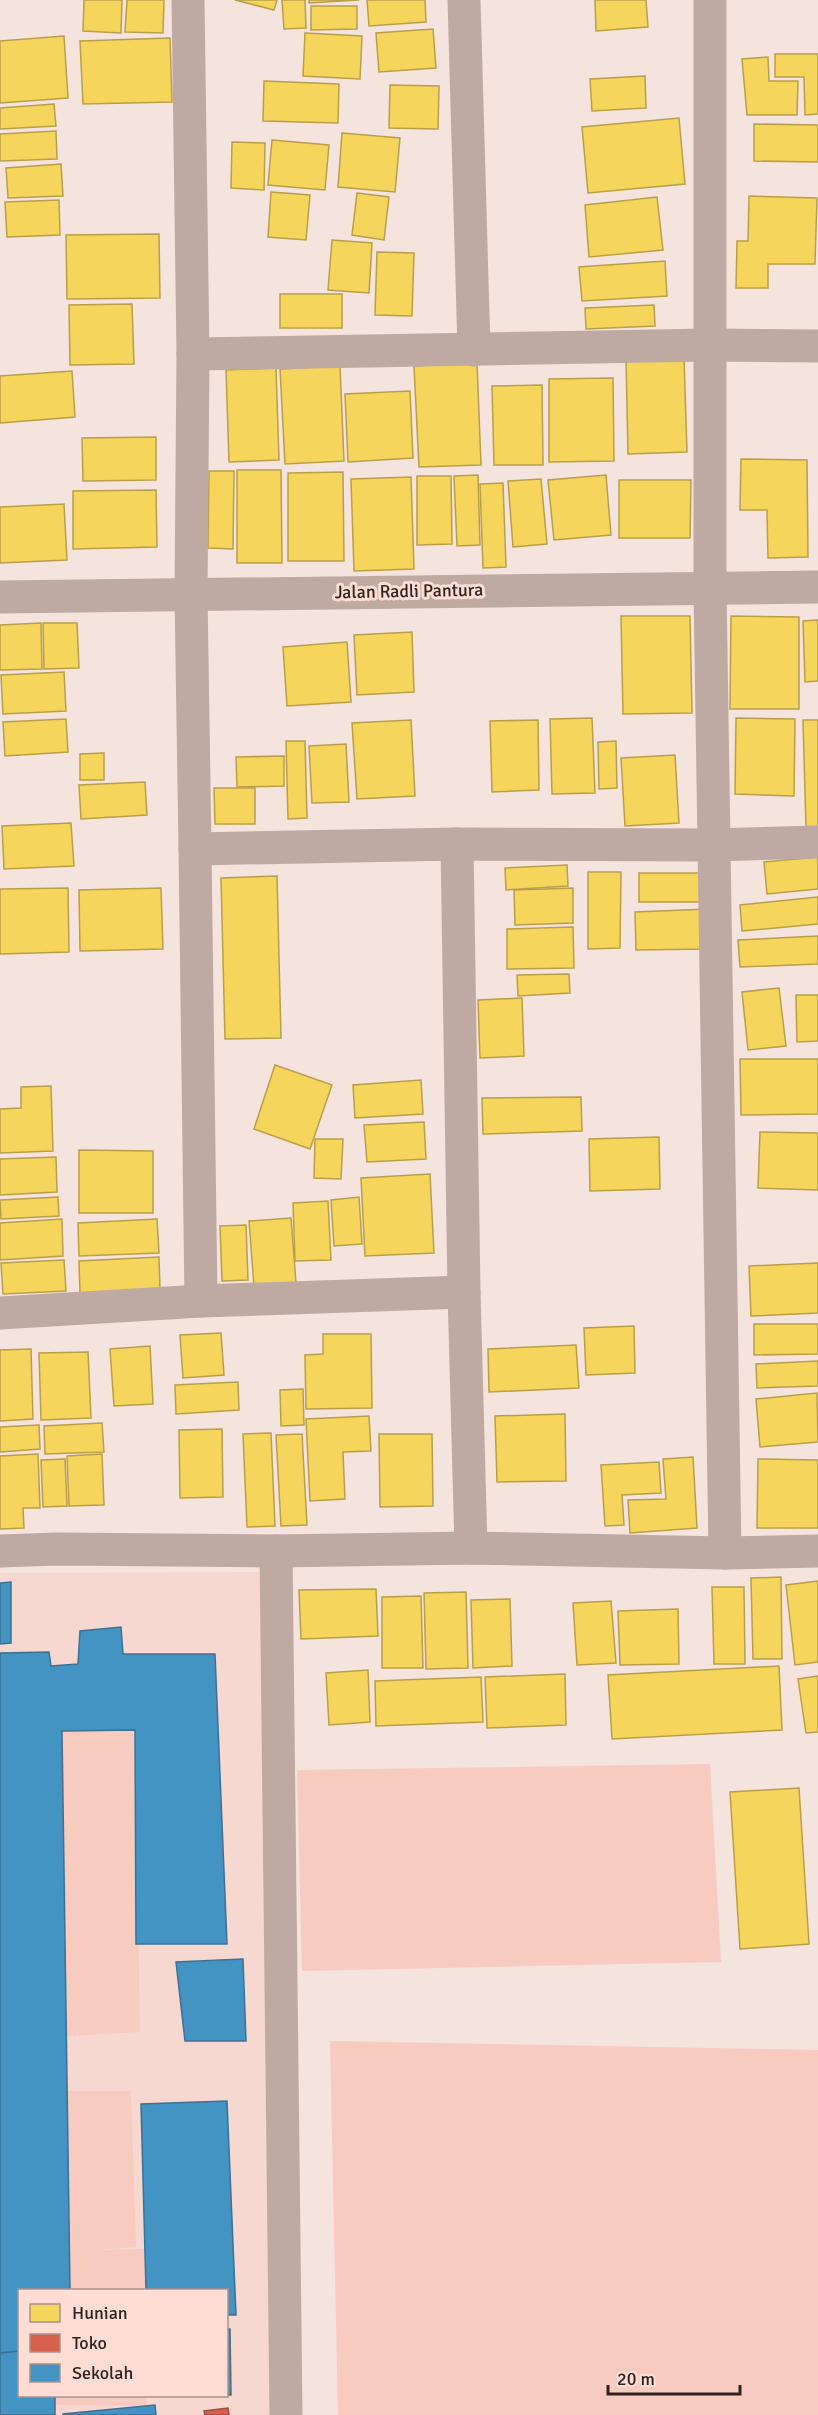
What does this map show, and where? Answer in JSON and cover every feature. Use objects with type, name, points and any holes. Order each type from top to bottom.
[{"type":"street","points":[[188,0],[193,354],[191,594],[201,1301]]},
{"type":"street","points":[[464,0],[474,350]]},
{"type":"street","points":[[710,0],[710,588],[725,1553]]},
{"type":"street","points":[[193,354],[709,345],[818,346]]},
{"type":"street","name":"Jalan Radli Pantura","points":[[0,597],[818,587]]},
{"type":"street","points":[[195,849],[457,844],[714,845],[818,842]]},
{"type":"street","points":[[457,844],[464,1292],[471,1548]]},
{"type":"street","points":[[0,1313],[201,1301],[464,1292]]},
{"type":"street","points":[[0,1551],[471,1548],[725,1553],[818,1551]]},
{"type":"street","points":[[276,1551],[286,2415]]},
{"type":"shaded area","points":[[266,1572],[271,2415],[0,2415],[0,1573]]},
{"type":"shaded area","points":[[135,1730],[140,2032],[67,2036],[62,1731]]},
{"type":"shaded area","points":[[710,1764],[721,1962],[302,1971],[297,1770]]},
{"type":"shaded area","points":[[330,2041],[818,2050],[818,2415],[338,2415]]},
{"type":"shaded area","points":[[67,2091],[131,2091],[136,2247],[96,2250],[145,2249],[145,2289],[70,2289]]},
{"type":"shaded area","points":[[55,2397],[146,2397],[147,2406],[55,2405]]},
{"type":"building: Hunian","points":[[84,0],[122,0],[121,33],[83,31]]},
{"type":"building: Hunian","points":[[127,0],[164,0],[163,33],[125,32]]},
{"type":"building: Hunian","points":[[235,0],[277,0],[274,10]]},
{"type":"building: Hunian","points":[[282,0],[305,0],[306,28],[284,29]]},
{"type":"building: Hunian","points":[[309,0],[359,0],[309,3]]},
{"type":"building: Hunian","points":[[367,0],[425,0],[426,22],[369,26]]},
{"type":"building: Hunian","points":[[595,0],[646,0],[648,27],[596,31]]},
{"type":"building: Hunian","points":[[311,6],[357,6],[357,29],[311,30]]},
{"type":"building: Hunian","points":[[433,29],[436,68],[379,72],[376,33]]},
{"type":"building: Hunian","points":[[305,33],[362,36],[360,79],[303,76]]},
{"type":"building: Hunian","points":[[64,36],[68,98],[0,103],[0,41]]},
{"type":"building: Hunian","points":[[170,38],[172,102],[83,104],[80,41]]},
{"type":"building: Hunian","points":[[775,54],[818,54],[818,114],[805,115],[804,77],[775,77]]},
{"type":"building: Hunian","points":[[768,57],[769,81],[798,81],[797,115],[747,115],[742,59]]},
{"type":"building: Hunian","points":[[645,76],[646,108],[592,111],[590,79]]},
{"type":"building: Hunian","points":[[264,81],[339,84],[338,123],[263,121]]},
{"type":"building: Hunian","points":[[390,85],[439,86],[438,129],[389,128]]},
{"type":"building: Hunian","points":[[54,104],[56,126],[0,129],[0,108]]},
{"type":"building: Hunian","points":[[679,118],[685,184],[588,193],[582,127]]},
{"type":"building: Hunian","points":[[754,124],[818,125],[818,162],[754,161]]},
{"type":"building: Hunian","points":[[56,131],[57,159],[0,161],[0,134]]},
{"type":"building: Hunian","points":[[342,133],[400,138],[395,192],[338,187]]},
{"type":"building: Hunian","points":[[272,140],[329,145],[325,190],[268,185]]},
{"type":"building: Hunian","points":[[232,142],[265,143],[264,190],[231,188]]},
{"type":"building: Hunian","points":[[61,164],[63,196],[8,198],[6,168]]},
{"type":"building: Hunian","points":[[271,192],[310,195],[306,240],[268,237]]},
{"type":"building: Hunian","points":[[357,193],[389,197],[384,240],[352,235]]},
{"type":"building: Hunian","points":[[749,196],[817,198],[815,264],[768,264],[768,288],[736,288],[737,241],[748,241]]},
{"type":"building: Hunian","points":[[657,197],[663,250],[589,257],[585,205]]},
{"type":"building: Hunian","points":[[59,200],[60,235],[7,237],[5,202]]},
{"type":"building: Hunian","points":[[159,234],[160,298],[67,299],[66,235]]},
{"type":"building: Hunian","points":[[332,240],[372,243],[369,293],[328,290]]},
{"type":"building: Hunian","points":[[377,252],[414,253],[412,316],[375,315]]},
{"type":"building: Hunian","points":[[665,261],[667,296],[582,301],[579,267]]},
{"type":"building: Hunian","points":[[280,294],[342,294],[342,328],[280,328]]},
{"type":"building: Hunian","points":[[132,304],[134,364],[70,365],[69,305]]},
{"type":"building: Hunian","points":[[654,305],[655,326],[586,329],[585,308]]},
{"type":"building: Hunian","points":[[684,358],[687,452],[628,454],[626,359]]},
{"type":"building: Hunian","points":[[477,363],[481,465],[419,467],[414,366]]},
{"type":"building: Hunian","points":[[340,366],[344,461],[285,464],[280,369]]},
{"type":"building: Hunian","points":[[276,368],[279,460],[229,462],[226,370]]},
{"type":"building: Hunian","points":[[72,371],[75,417],[0,423],[0,376]]},
{"type":"building: Hunian","points":[[613,378],[614,461],[549,462],[549,379]]},
{"type":"building: Hunian","points":[[542,385],[543,465],[494,465],[492,386]]},
{"type":"building: Hunian","points":[[410,391],[413,458],[348,462],[345,394]]},
{"type":"building: Hunian","points":[[156,437],[156,480],[83,481],[82,438]]},
{"type":"building: Hunian","points":[[741,459],[807,460],[808,557],[768,558],[767,510],[740,510]]},
{"type":"building: Hunian","points":[[237,470],[281,470],[282,563],[237,563]]},
{"type":"building: Hunian","points":[[209,471],[234,471],[233,549],[208,548]]},
{"type":"building: Hunian","points":[[343,472],[344,561],[288,561],[288,473]]},
{"type":"building: Hunian","points":[[478,475],[480,545],[457,546],[454,476]]},
{"type":"building: Hunian","points":[[606,475],[611,535],[554,540],[548,480]]},
{"type":"building: Hunian","points":[[417,476],[451,476],[452,544],[417,545]]},
{"type":"building: Hunian","points":[[411,477],[414,569],[354,571],[351,479]]},
{"type":"building: Hunian","points":[[541,479],[547,544],[513,547],[508,481]]},
{"type":"building: Hunian","points":[[619,480],[691,480],[690,538],[619,538]]},
{"type":"building: Hunian","points":[[503,483],[506,567],[483,568],[480,484]]},
{"type":"building: Hunian","points":[[156,490],[157,547],[73,549],[73,491]]},
{"type":"building: Hunian","points":[[64,504],[67,560],[0,563],[0,507]]},
{"type":"building: Hunian","points":[[621,616],[690,616],[692,713],[623,714]]},
{"type":"building: Hunian","points":[[731,616],[799,617],[799,709],[730,709]]},
{"type":"building: Hunian","points":[[818,620],[818,681],[805,682],[803,621]]},
{"type":"building: Hunian","points":[[41,623],[42,669],[0,670],[0,625]]},
{"type":"building: Hunian","points":[[43,623],[77,623],[79,668],[44,669]]},
{"type":"building: Hunian","points":[[412,632],[414,692],[357,695],[354,635]]},
{"type":"building: Hunian","points":[[347,642],[351,702],[287,706],[283,647]]},
{"type":"building: Hunian","points":[[64,672],[66,711],[3,714],[1,675]]},
{"type":"building: Hunian","points":[[592,718],[595,793],[552,794],[550,719]]},
{"type":"building: Hunian","points":[[736,718],[795,719],[794,796],[735,794]]},
{"type":"building: Hunian","points":[[66,719],[68,752],[5,756],[3,722]]},
{"type":"building: Hunian","points":[[411,720],[415,796],[357,799],[352,723]]},
{"type":"building: Hunian","points":[[538,720],[539,790],[492,792],[490,721]]},
{"type":"building: Hunian","points":[[803,720],[818,720],[818,828],[806,828]]},
{"type":"building: Hunian","points":[[286,741],[305,741],[307,818],[288,819]]},
{"type":"building: Hunian","points":[[616,741],[617,788],[599,789],[598,742]]},
{"type":"building: Hunian","points":[[346,744],[349,802],[312,803],[309,746]]},
{"type":"building: Hunian","points":[[104,753],[104,780],[80,780],[80,754]]},
{"type":"building: Hunian","points":[[675,755],[679,823],[625,826],[621,758]]},
{"type":"building: Hunian","points":[[284,756],[284,786],[237,787],[236,757]]},
{"type":"building: Hunian","points":[[145,782],[147,815],[81,819],[79,785]]},
{"type":"building: Hunian","points":[[214,788],[255,788],[255,824],[215,824]]},
{"type":"building: Hunian","points":[[71,823],[74,866],[4,869],[2,826]]},
{"type":"building: Hunian","points":[[818,857],[818,889],[767,894],[764,862]]},
{"type":"building: Hunian","points":[[567,865],[568,886],[506,890],[505,868]]},
{"type":"building: Hunian","points":[[588,872],[621,872],[620,948],[588,949]]},
{"type":"building: Hunian","points":[[639,873],[703,873],[703,902],[639,902]]},
{"type":"building: Hunian","points":[[277,876],[281,1038],[225,1039],[221,878]]},
{"type":"building: Hunian","points":[[68,888],[69,952],[0,954],[0,889]]},
{"type":"building: Hunian","points":[[161,888],[163,949],[80,951],[79,890]]},
{"type":"building: Hunian","points":[[573,888],[573,923],[515,925],[514,890]]},
{"type":"building: Hunian","points":[[818,897],[818,924],[742,931],[740,905]]},
{"type":"building: Hunian","points":[[708,909],[709,949],[636,950],[635,912]]},
{"type":"building: Hunian","points":[[573,927],[574,968],[507,969],[507,929]]},
{"type":"building: Hunian","points":[[818,936],[818,964],[740,967],[738,940]]},
{"type":"building: Hunian","points":[[569,974],[570,993],[518,996],[517,975]]},
{"type":"building: Hunian","points":[[779,988],[786,1046],[748,1050],[742,992]]},
{"type":"building: Hunian","points":[[796,995],[818,995],[818,1041],[797,1042]]},
{"type":"building: Hunian","points":[[522,998],[524,1056],[480,1058],[478,1000]]},
{"type":"building: Hunian","points":[[740,1059],[818,1059],[818,1114],[741,1115]]},
{"type":"building: Hunian","points":[[275,1065],[332,1085],[310,1149],[254,1129]]},
{"type":"building: Hunian","points":[[421,1080],[423,1114],[355,1118],[353,1085]]},
{"type":"building: Hunian","points":[[51,1086],[53,1151],[0,1153],[0,1109],[21,1108],[21,1087]]},
{"type":"building: Hunian","points":[[581,1097],[582,1131],[483,1134],[482,1098]]},
{"type":"building: Hunian","points":[[424,1122],[426,1159],[367,1162],[364,1125]]},
{"type":"building: Hunian","points":[[760,1132],[818,1133],[818,1190],[758,1188]]},
{"type":"building: Hunian","points":[[659,1137],[660,1189],[590,1191],[589,1139]]},
{"type":"building: Hunian","points":[[315,1139],[343,1139],[341,1179],[314,1178]]},
{"type":"building: Hunian","points":[[79,1150],[153,1151],[153,1213],[79,1213]]},
{"type":"building: Hunian","points":[[56,1157],[57,1192],[0,1195],[0,1159]]},
{"type":"building: Hunian","points":[[430,1174],[434,1253],[365,1256],[361,1178]]},
{"type":"building: Hunian","points":[[58,1197],[59,1216],[1,1219],[0,1200]]},
{"type":"building: Hunian","points":[[359,1197],[362,1244],[334,1246],[331,1200]]},
{"type":"building: Hunian","points":[[328,1201],[331,1260],[295,1261],[293,1203]]},
{"type":"building: Hunian","points":[[291,1218],[296,1283],[254,1286],[249,1221]]},
{"type":"building: Hunian","points":[[62,1219],[63,1256],[0,1260],[0,1223]]},
{"type":"building: Hunian","points":[[157,1219],[159,1253],[79,1256],[78,1223]]},
{"type":"building: Hunian","points":[[246,1225],[248,1280],[222,1281],[220,1226]]},
{"type":"building: Hunian","points":[[159,1257],[160,1289],[80,1293],[79,1261]]},
{"type":"building: Hunian","points":[[64,1260],[66,1291],[3,1294],[1,1263]]},
{"type":"building: Hunian","points":[[818,1263],[818,1313],[751,1316],[749,1266]]},
{"type":"building: Hunian","points":[[754,1324],[818,1324],[818,1354],[754,1355]]},
{"type":"building: Hunian","points":[[634,1326],[635,1373],[586,1375],[584,1328]]},
{"type":"building: Hunian","points":[[221,1333],[224,1375],[183,1378],[180,1335]]},
{"type":"building: Hunian","points":[[323,1334],[371,1334],[372,1408],[306,1409],[305,1355],[323,1354]]},
{"type":"building: Hunian","points":[[576,1345],[579,1388],[489,1392],[488,1349]]},
{"type":"building: Hunian","points":[[150,1346],[153,1404],[114,1406],[110,1349]]},
{"type":"building: Hunian","points":[[31,1349],[33,1419],[0,1421],[0,1350]]},
{"type":"building: Hunian","points":[[88,1352],[91,1418],[41,1420],[39,1353]]},
{"type":"building: Hunian","points":[[818,1361],[818,1386],[757,1388],[756,1364]]},
{"type":"building: Hunian","points":[[238,1382],[239,1410],[176,1414],[175,1385]]},
{"type":"building: Hunian","points":[[303,1389],[304,1425],[281,1426],[280,1390]]},
{"type":"building: Hunian","points":[[817,1393],[818,1442],[760,1447],[756,1399]]},
{"type":"building: Hunian","points":[[565,1414],[566,1481],[497,1482],[495,1416]]},
{"type":"building: Hunian","points":[[369,1416],[371,1451],[343,1452],[345,1499],[310,1501],[306,1419]]},
{"type":"building: Hunian","points":[[102,1423],[104,1452],[45,1454],[44,1426]]},
{"type":"building: Hunian","points":[[39,1425],[40,1449],[0,1452],[0,1427]]},
{"type":"building: Hunian","points":[[222,1429],[223,1497],[180,1498],[179,1430]]},
{"type":"building: Hunian","points":[[271,1433],[275,1526],[247,1527],[243,1434]]},
{"type":"building: Hunian","points":[[302,1434],[307,1525],[281,1526],[276,1435]]},
{"type":"building: Hunian","points":[[379,1434],[432,1434],[433,1506],[380,1507]]},
{"type":"building: Hunian","points":[[38,1454],[40,1508],[23,1508],[24,1528],[0,1529],[0,1456]]},
{"type":"building: Hunian","points":[[102,1454],[104,1505],[69,1506],[67,1456]]},
{"type":"building: Hunian","points":[[693,1457],[697,1528],[630,1533],[628,1500],[666,1499],[663,1459]]},
{"type":"building: Hunian","points":[[65,1459],[67,1506],[43,1507],[41,1460]]},
{"type":"building: Hunian","points":[[758,1459],[818,1460],[818,1528],[757,1528]]},
{"type":"building: Hunian","points":[[659,1462],[661,1493],[622,1495],[624,1525],[605,1526],[601,1465]]},
{"type":"building: Hunian","points":[[781,1577],[782,1659],[753,1659],[751,1578]]},
{"type":"building: Hunian","points":[[818,1581],[818,1662],[795,1665],[786,1585]]},
{"type":"building: Hunian","points":[[712,1587],[744,1587],[745,1664],[714,1664]]},
{"type":"building: Hunian","points":[[376,1589],[378,1636],[301,1639],[299,1590]]},
{"type":"building: Hunian","points":[[466,1592],[468,1668],[426,1669],[424,1593]]},
{"type":"building: Hunian","points":[[421,1596],[423,1668],[382,1668],[382,1597]]},
{"type":"building: Hunian","points":[[510,1599],[512,1666],[473,1668],[471,1600]]},
{"type":"building: Hunian","points":[[611,1601],[616,1663],[577,1665],[573,1603]]},
{"type":"building: Hunian","points":[[678,1609],[679,1664],[620,1665],[618,1611]]},
{"type":"building: Hunian","points":[[779,1666],[782,1730],[612,1739],[608,1675]]},
{"type":"building: Hunian","points":[[368,1670],[370,1722],[329,1725],[326,1673]]},
{"type":"building: Hunian","points":[[565,1674],[566,1725],[487,1728],[485,1677]]},
{"type":"building: Hunian","points":[[818,1676],[818,1732],[806,1733],[798,1679]]},
{"type":"building: Hunian","points":[[481,1677],[483,1722],[376,1726],[375,1681]]},
{"type":"building: Hunian","points":[[799,1788],[809,1944],[740,1949],[730,1792]]},
{"type":"building: Toko","points":[[228,2408],[229,2415],[205,2415],[204,2411]]},
{"type":"building: Sekolah","points":[[11,1582],[11,1643],[0,1644],[0,1583]]},
{"type":"building: Sekolah","points":[[121,1627],[123,1654],[215,1654],[227,1944],[136,1944],[135,1730],[62,1731],[70,2289],[18,2289],[18,2351],[0,2353],[0,1653],[49,1652],[51,1666],[78,1664],[80,1631]]},
{"type":"building: Sekolah","points":[[243,1959],[246,2041],[185,2041],[176,1962]]},
{"type":"building: Sekolah","points":[[227,2101],[236,2315],[228,2315],[228,2289],[146,2289],[141,2104]]},
{"type":"building: Sekolah","points":[[228,2329],[230,2329],[231,2395],[228,2395]]},
{"type":"building: Sekolah","points":[[18,2351],[18,2397],[55,2397],[55,2415],[0,2415],[0,2353]]},
{"type":"building: Sekolah","points":[[155,2405],[156,2415],[63,2415],[63,2414]]}]
